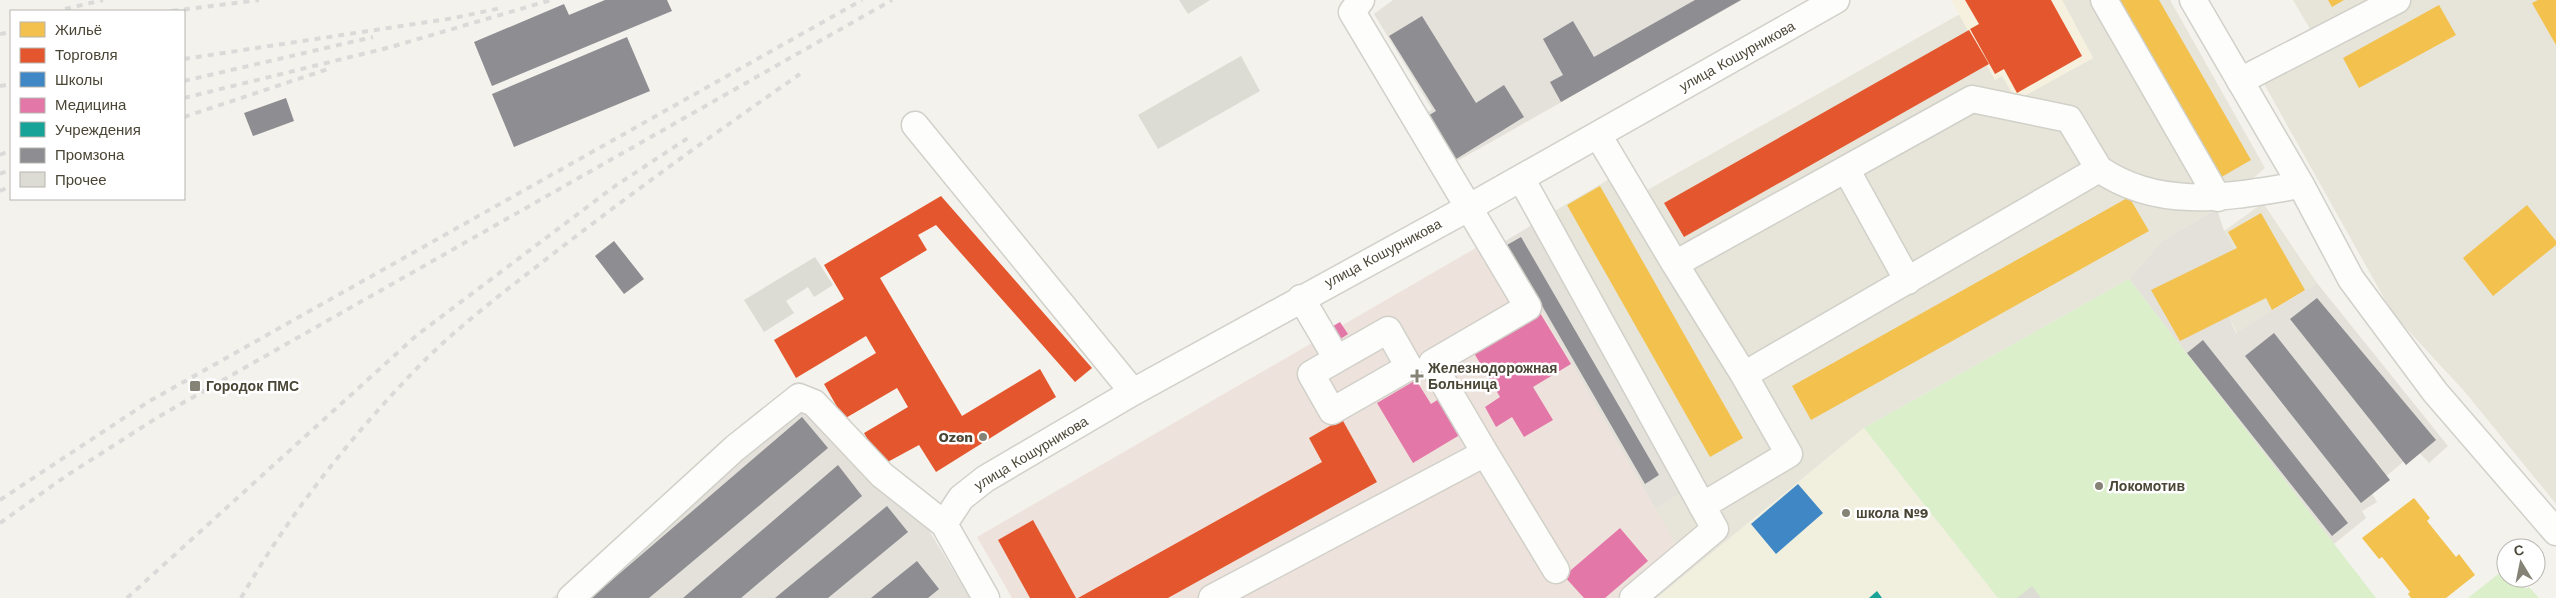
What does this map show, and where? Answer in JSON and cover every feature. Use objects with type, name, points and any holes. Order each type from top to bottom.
[{"type":"street","points":[[1360,0],[1352,12],[1528,307],[1432,363],[1556,570]]},
{"type":"street","name":"улица Кошурникова","points":[[944,524],[961,498],[985,479],[1133,392],[1301,298],[1468,208],[1836,0]]},
{"type":"street","points":[[2104,0],[2218,198]]},
{"type":"street","points":[[2240,81],[2397,0]]},
{"type":"street","points":[[2198,2],[2240,81],[2301,185],[2350,279],[2435,392],[2556,532]]},
{"type":"street","points":[[1675,264],[1972,99],[2069,119],[2099,169],[2120,183],[2180,198],[2218,198],[2301,185]]},
{"type":"street","points":[[915,125],[1133,392]]},
{"type":"street","points":[[1598,135],[1675,264],[1744,374],[1789,454],[1702,506]]},
{"type":"street","points":[[1846,169],[1908,281]]},
{"type":"street","points":[[1744,374],[2099,169]]},
{"type":"street","points":[[1521,178],[1715,529],[1633,598]]},
{"type":"street","points":[[1301,298],[1337,359]]},
{"type":"street","points":[[571,598],[735,448],[799,398],[814,403],[882,475],[944,524],[986,598]]},
{"type":"street","points":[[1212,598],[1485,453]]},
{"type":"shaded area","points":[[1393,0],[1742,0],[1452,164],[1423,116],[1432,109],[1374,14]]},
{"type":"shaded area","points":[[1951,0],[2062,0],[2093,58],[2017,100],[2002,76],[1995,80]]},
{"type":"shaded area","points":[[2062,0],[2170,0],[2265,168],[2217,209],[2162,241],[2129,279],[1864,428],[1657,598],[1617,598],[1678,548],[1655,509],[1701,481],[1553,212],[1628,168],[1642,193],[1960,14],[1995,80],[2002,75],[2016,100],[2093,58]]},
{"type":"shaded area","points":[[2293,0],[2556,0],[2556,504],[2465,392],[2393,314],[2258,73],[2317,41]]},
{"type":"shaded area","points":[[2263,203],[2317,283],[2237,333],[2228,315],[2224,231]]},
{"type":"shaded area","points":[[2217,209],[2224,231],[2260,299],[2228,315],[2236,333],[2317,283],[2448,446],[2429,463],[2417,450],[2370,490],[2377,502],[2362,511],[2366,518],[2334,544],[2129,279],[2162,241]]},
{"type":"shaded area","points":[[1553,212],[1701,481],[1655,509],[1502,243]]},
{"type":"shaded area","name":"Железнодорожная Больница","points":[[1498,235],[1678,548],[1617,598],[1012,598],[977,537]]},
{"type":"shaded area","points":[[803,407],[922,519],[970,598],[552,598]]},
{"type":"shaded area","name":"школа №9","points":[[1864,428],[1998,598],[1657,598]]},
{"type":"green space","name":"Локомотив","points":[[2129,279],[2376,598],[1998,598],[1864,428]]},
{"type":"green space","points":[[2496,576],[2496,588],[2530,588],[2539,598],[2468,598]]},
{"type":"building: Жильё","points":[[2115,0],[2159,0],[2251,160],[2218,179]]},
{"type":"building: Жильё","points":[[2328,0],[2344,0],[2332,7]]},
{"type":"building: Жильё","points":[[2538,0],[2556,0],[2556,45],[2532,3]]},
{"type":"building: Жильё","points":[[2439,5],[2456,35],[2359,88],[2343,58]]},
{"type":"building: Жильё","points":[[1600,186],[1743,438],[1710,457],[1567,205]]},
{"type":"building: Жильё","points":[[2129,197],[2149,231],[1811,420],[1792,386]]},
{"type":"building: Жильё","points":[[2527,205],[2556,241],[2556,245],[2493,296],[2463,258]]},
{"type":"building: Жильё","points":[[2261,213],[2305,290],[2272,310],[2266,298],[2180,341],[2151,290],[2237,248],[2228,232]]},
{"type":"building: Жильё","points":[[2414,498],[2430,518],[2427,521],[2456,557],[2459,554],[2475,575],[2446,598],[2411,598],[2408,594],[2410,592],[2382,557],[2379,559],[2362,538]]},
{"type":"building: Торговля","points":[[1965,0],[2051,0],[2082,56],[2017,93],[2004,69],[1995,74],[1970,29],[1979,24]]},
{"type":"building: Торговля","points":[[1969,30],[1989,64],[1684,237],[1664,203]]},
{"type":"building: Торговля","points":[[941,196],[1092,368],[1075,382],[936,225],[918,235],[927,250],[880,278],[962,416],[1040,369],[1056,397],[936,472],[919,445],[882,465],[864,433],[908,407],[897,388],[844,419],[824,384],[876,353],[866,336],[796,378],[774,340],[844,299],[824,265]]},
{"type":"building: Торговля","points":[[1342,419],[1377,482],[1168,598],[1078,598],[1322,462],[1309,438]]},
{"type":"building: Торговля","points":[[1033,520],[1076,598],[1030,598],[998,540]]},
{"type":"building: Школы","points":[[1798,484],[1823,513],[1776,554],[1751,524]]},
{"type":"building: Медицина","points":[[1537,308],[1571,364],[1533,387],[1553,420],[1524,437],[1512,417],[1496,427],[1485,407],[1500,397],[1471,348]]},
{"type":"building: Медицина","points":[[1340,322],[1348,334],[1336,342],[1328,329]]},
{"type":"building: Медицина","points":[[1416,380],[1431,404],[1442,397],[1463,433],[1413,463],[1377,403]]},
{"type":"building: Медицина","points":[[1620,528],[1648,561],[1605,598],[1584,598],[1564,576]]},
{"type":"building: Учреждения","points":[[1877,591],[1882,598],[1869,598]]},
{"type":"building: Промзона","points":[[605,0],[667,0],[672,11],[492,86],[474,42],[564,4],[569,15]]},
{"type":"building: Промзона","points":[[1695,0],[1741,0],[1561,102],[1550,82],[1563,75],[1543,39],[1573,21],[1594,57]]},
{"type":"building: Промзона","points":[[1422,16],[1476,103],[1504,85],[1524,117],[1453,161],[1426,117],[1436,111],[1389,36]]},
{"type":"building: Промзона","points":[[627,37],[650,91],[514,147],[492,94]]},
{"type":"building: Промзона","points":[[286,98],[294,121],[253,136],[244,113]]},
{"type":"building: Промзона","points":[[1521,237],[1659,475],[1645,484],[1507,245]]},
{"type":"building: Промзона","points":[[614,241],[644,279],[624,294],[595,256]]},
{"type":"building: Промзона","points":[[2317,298],[2436,440],[2406,465],[2290,319]]},
{"type":"building: Промзона","points":[[2274,333],[2390,480],[2361,503],[2245,356]]},
{"type":"building: Промзона","points":[[2203,340],[2348,523],[2332,536],[2187,353]]},
{"type":"building: Промзона","points":[[802,417],[828,448],[649,598],[591,598]]},
{"type":"building: Промзона","points":[[838,465],[862,496],[741,598],[683,598]]},
{"type":"building: Промзона","points":[[887,506],[908,532],[828,598],[775,598]]},
{"type":"building: Промзона","points":[[917,561],[939,589],[928,598],[871,598]]},
{"type":"building: Прочее","points":[[1179,0],[1210,0],[1188,14]]},
{"type":"building: Прочее","points":[[1241,56],[1260,91],[1158,149],[1138,115]]},
{"type":"building: Прочее","points":[[815,257],[833,285],[814,297],[808,287],[786,301],[794,313],[764,332],[744,300]]},
{"type":"building: Прочее","points":[[2032,586],[2041,598],[2017,598]]},
{"type":"railway","points":[[65,9],[103,0]]},
{"type":"railway","points":[[180,10],[259,0]]},
{"type":"railway","points":[[185,98],[391,47],[551,0]]},
{"type":"railway","points":[[0,500],[148,402],[862,0]]},
{"type":"railway","points":[[0,523],[66,476],[158,417],[892,0]]},
{"type":"railway","points":[[185,59],[454,18],[501,8]]},
{"type":"railway","points":[[0,34],[10,32]]},
{"type":"railway","points":[[185,81],[373,37]]},
{"type":"railway","points":[[185,117],[331,68]]},
{"type":"railway","points":[[241,598],[281,534],[349,443],[400,386],[442,344],[588,227],[678,160],[800,74]]},
{"type":"railway","points":[[0,86],[10,84]]},
{"type":"railway","points":[[127,598],[417,335],[615,186],[691,136]]},
{"type":"railway","points":[[0,155],[10,150]]},
{"type":"railway","points":[[0,174],[10,169]]},
{"type":"railway","points":[[0,191],[10,186]]},
{"type":"place","name":"Железнодорожная Больница","points":[[1417,376]]},
{"type":"place","name":"Городок ПМС","points":[[195,386]]},
{"type":"place","name":"Ozon","points":[[983,437]]},
{"type":"place","name":"Локомотив","points":[[2099,486]]},
{"type":"place","name":"школа №9","points":[[1846,513]]}]
